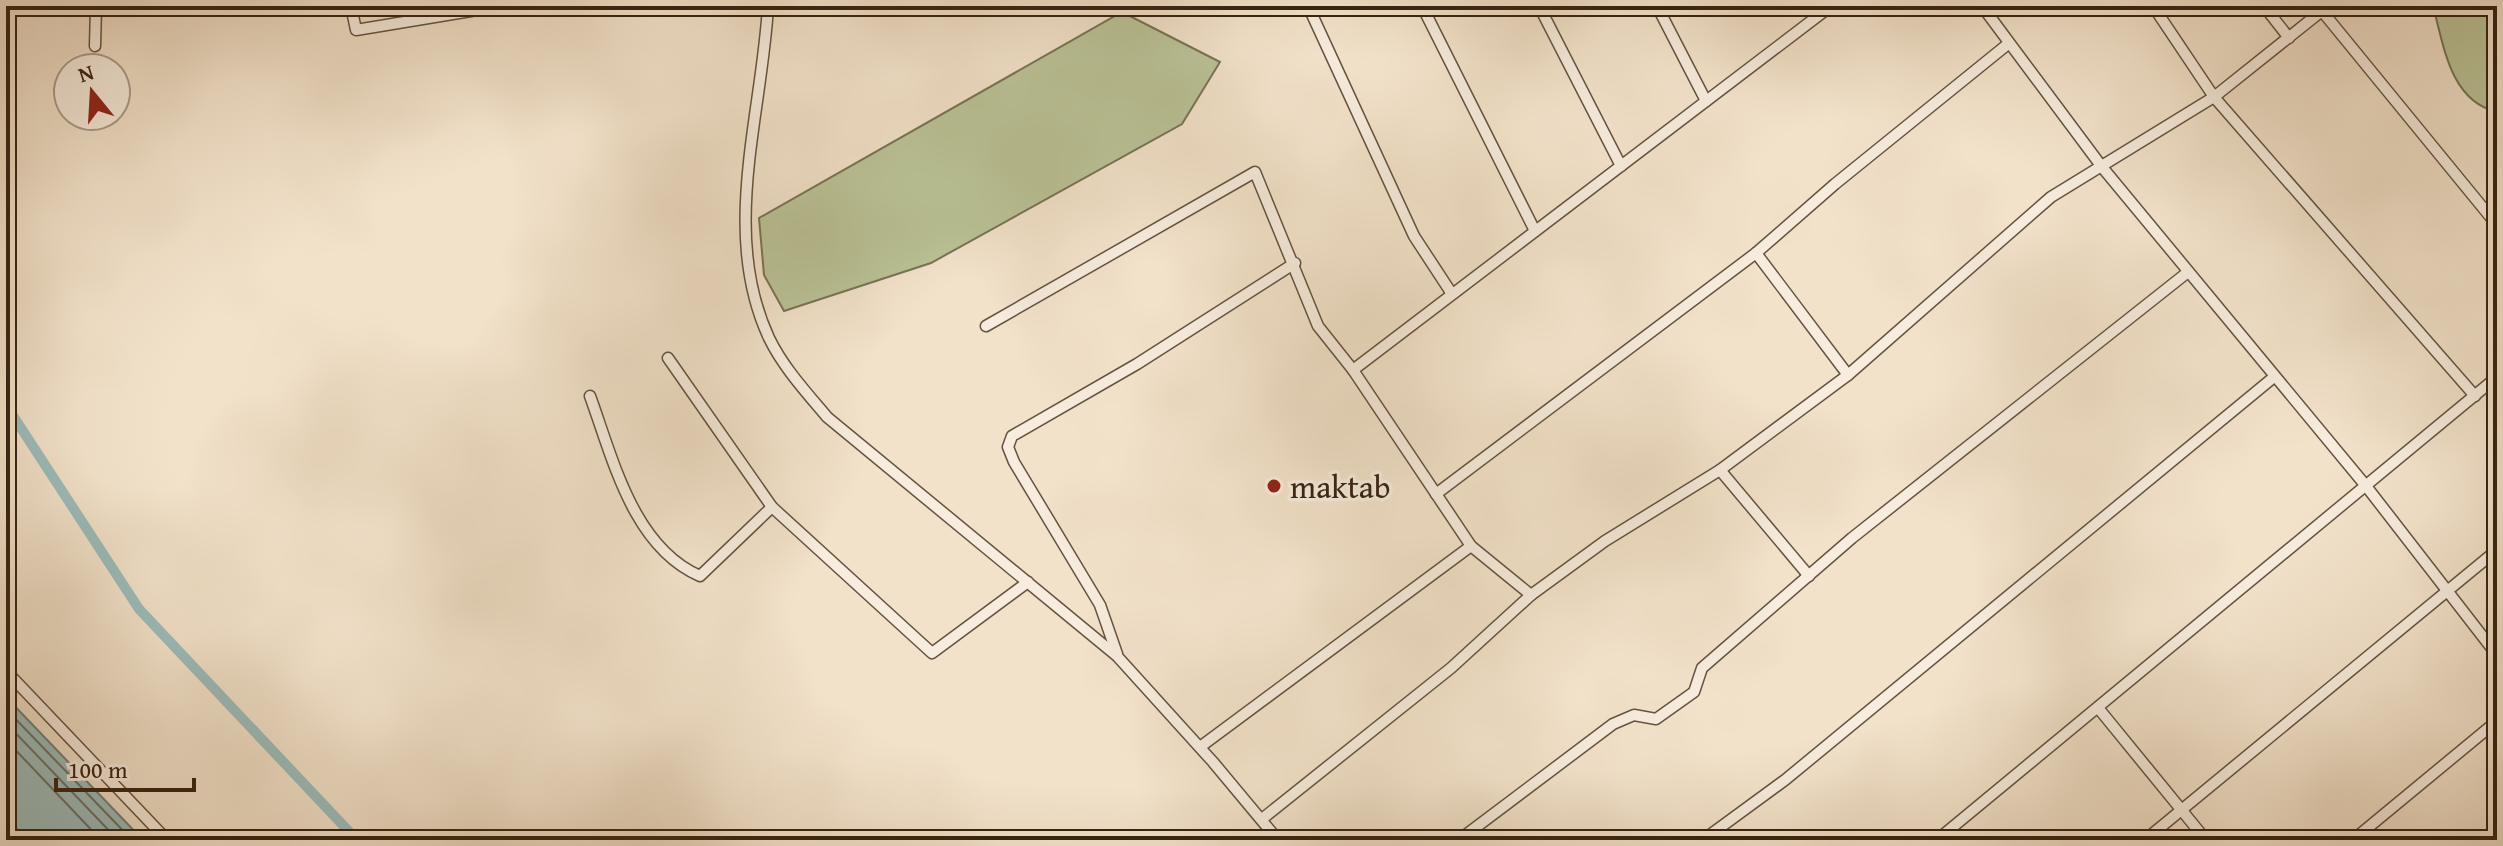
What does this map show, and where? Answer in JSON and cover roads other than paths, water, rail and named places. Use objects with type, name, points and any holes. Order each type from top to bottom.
[{"type":"street","points":[[95,46],[96,6]]},
{"type":"street","points":[[351,6],[356,30],[501,6]]},
{"type":"street","points":[[768,6],[744,237],[769,338],[795,380],[827,417],[1117,656],[1200,747],[1278,840]]},
{"type":"street","points":[[1422,6],[1535,231]]},
{"type":"street","points":[[1539,6],[1621,166]]},
{"type":"street","points":[[1657,6],[1706,101]]},
{"type":"street","points":[[1353,370],[1831,6]]},
{"type":"street","points":[[1982,6],[2102,167],[2366,486],[2497,655]]},
{"type":"street","points":[[2153,6],[2214,97],[2475,396]]},
{"type":"street","points":[[2264,6],[2289,38]]},
{"type":"street","points":[[1309,8],[1414,236],[1452,294]]},
{"type":"street","points":[[1262,819],[1451,668],[1531,595],[1605,541],[1720,470],[1848,375],[2051,197],[2214,97],[2325,9],[2497,225]]},
{"type":"street","points":[[1436,494],[1756,253],[1868,156],[2008,44]]},
{"type":"street","points":[[986,326],[1255,172],[1295,263],[1318,326],[1353,370],[1471,546],[1531,595]]},
{"type":"street","points":[[1756,253],[1848,375]]},
{"type":"street","points":[[1117,656],[1100,605],[1014,462],[1008,447],[1012,436],[1137,364],[1295,263]]},
{"type":"street","points":[[1459,840],[1613,724],[1634,715],[1656,719],[1694,692],[1702,668],[1809,576],[2188,272]]},
{"type":"street","points":[[668,358],[772,507],[932,653],[1028,582]]},
{"type":"street","points":[[1703,840],[1785,780],[2274,377]]},
{"type":"street","points":[[1937,840],[2497,377]]},
{"type":"street","points":[[590,396],[626,499],[676,565],[700,576],[772,507]]},
{"type":"street","points":[[1720,470],[1809,576]]},
{"type":"street","points":[[1200,747],[1471,546]]},
{"type":"street","points":[[2145,840],[2497,550]]},
{"type":"street","points":[[6,671],[167,840]]},
{"type":"street","points":[[2099,709],[2206,840]]},
{"type":"street","points":[[2353,840],[2497,721]]},
{"type":"water","points":[[6,697],[143,840],[27,840],[6,817]]},
{"type":"waterway","points":[[6,405],[139,609],[357,840]]},
{"type":"place","name":"maktab","points":[[1274,486]]}]
